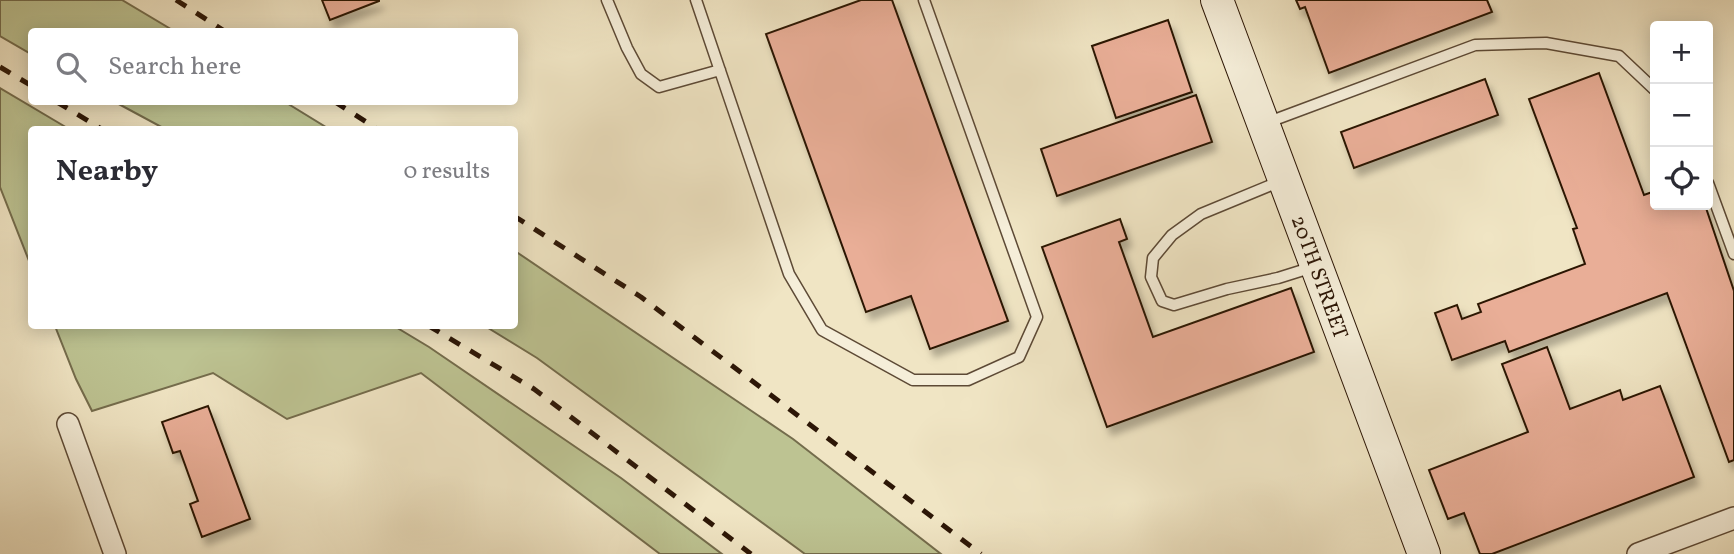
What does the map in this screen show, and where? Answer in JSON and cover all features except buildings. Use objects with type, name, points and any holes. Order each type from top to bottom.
[{"type":"street","name":"20TH STREET","points":[[1217,0],[1424,554]]},
{"type":"street","points":[[68,424],[116,554]]},
{"type":"street","points":[[1638,554],[1734,518]]},
{"type":"lane","points":[[607,0],[641,74],[659,87],[720,70]]},
{"type":"lane","points":[[696,0],[789,274],[822,330],[913,380],[968,380],[1018,357],[1037,317],[925,0]]},
{"type":"lane","points":[[1263,124],[1475,45],[1546,43],[1619,56],[1650,85]]},
{"type":"lane","points":[[1284,180],[1201,214],[1172,235],[1153,258],[1151,276],[1161,301],[1174,304],[1316,266]]},
{"type":"lane","points":[[1713,197],[1734,254]]},
{"type":"green space","points":[[0,0],[122,0],[169,28],[28,28],[28,52],[0,36]]},
{"type":"green space","points":[[0,88],[64,126],[28,126],[28,258],[0,187]]},
{"type":"green space","points":[[121,105],[290,105],[324,126],[159,126]]},
{"type":"green space","points":[[518,253],[793,439],[941,554],[805,554],[537,358],[490,329],[518,329]]},
{"type":"green space","points":[[56,329],[399,329],[621,478],[722,554],[660,554],[421,373],[287,419],[213,373],[92,411]]},
{"type":"railway","points":[[176,0],[220,28]]},
{"type":"railway","points":[[0,67],[28,84]]},
{"type":"railway","points":[[62,105],[96,126]]},
{"type":"railway","points":[[340,105],[373,126]]},
{"type":"railway","points":[[518,219],[641,297],[981,554]]},
{"type":"railway","points":[[434,329],[534,389],[751,554]]}]
